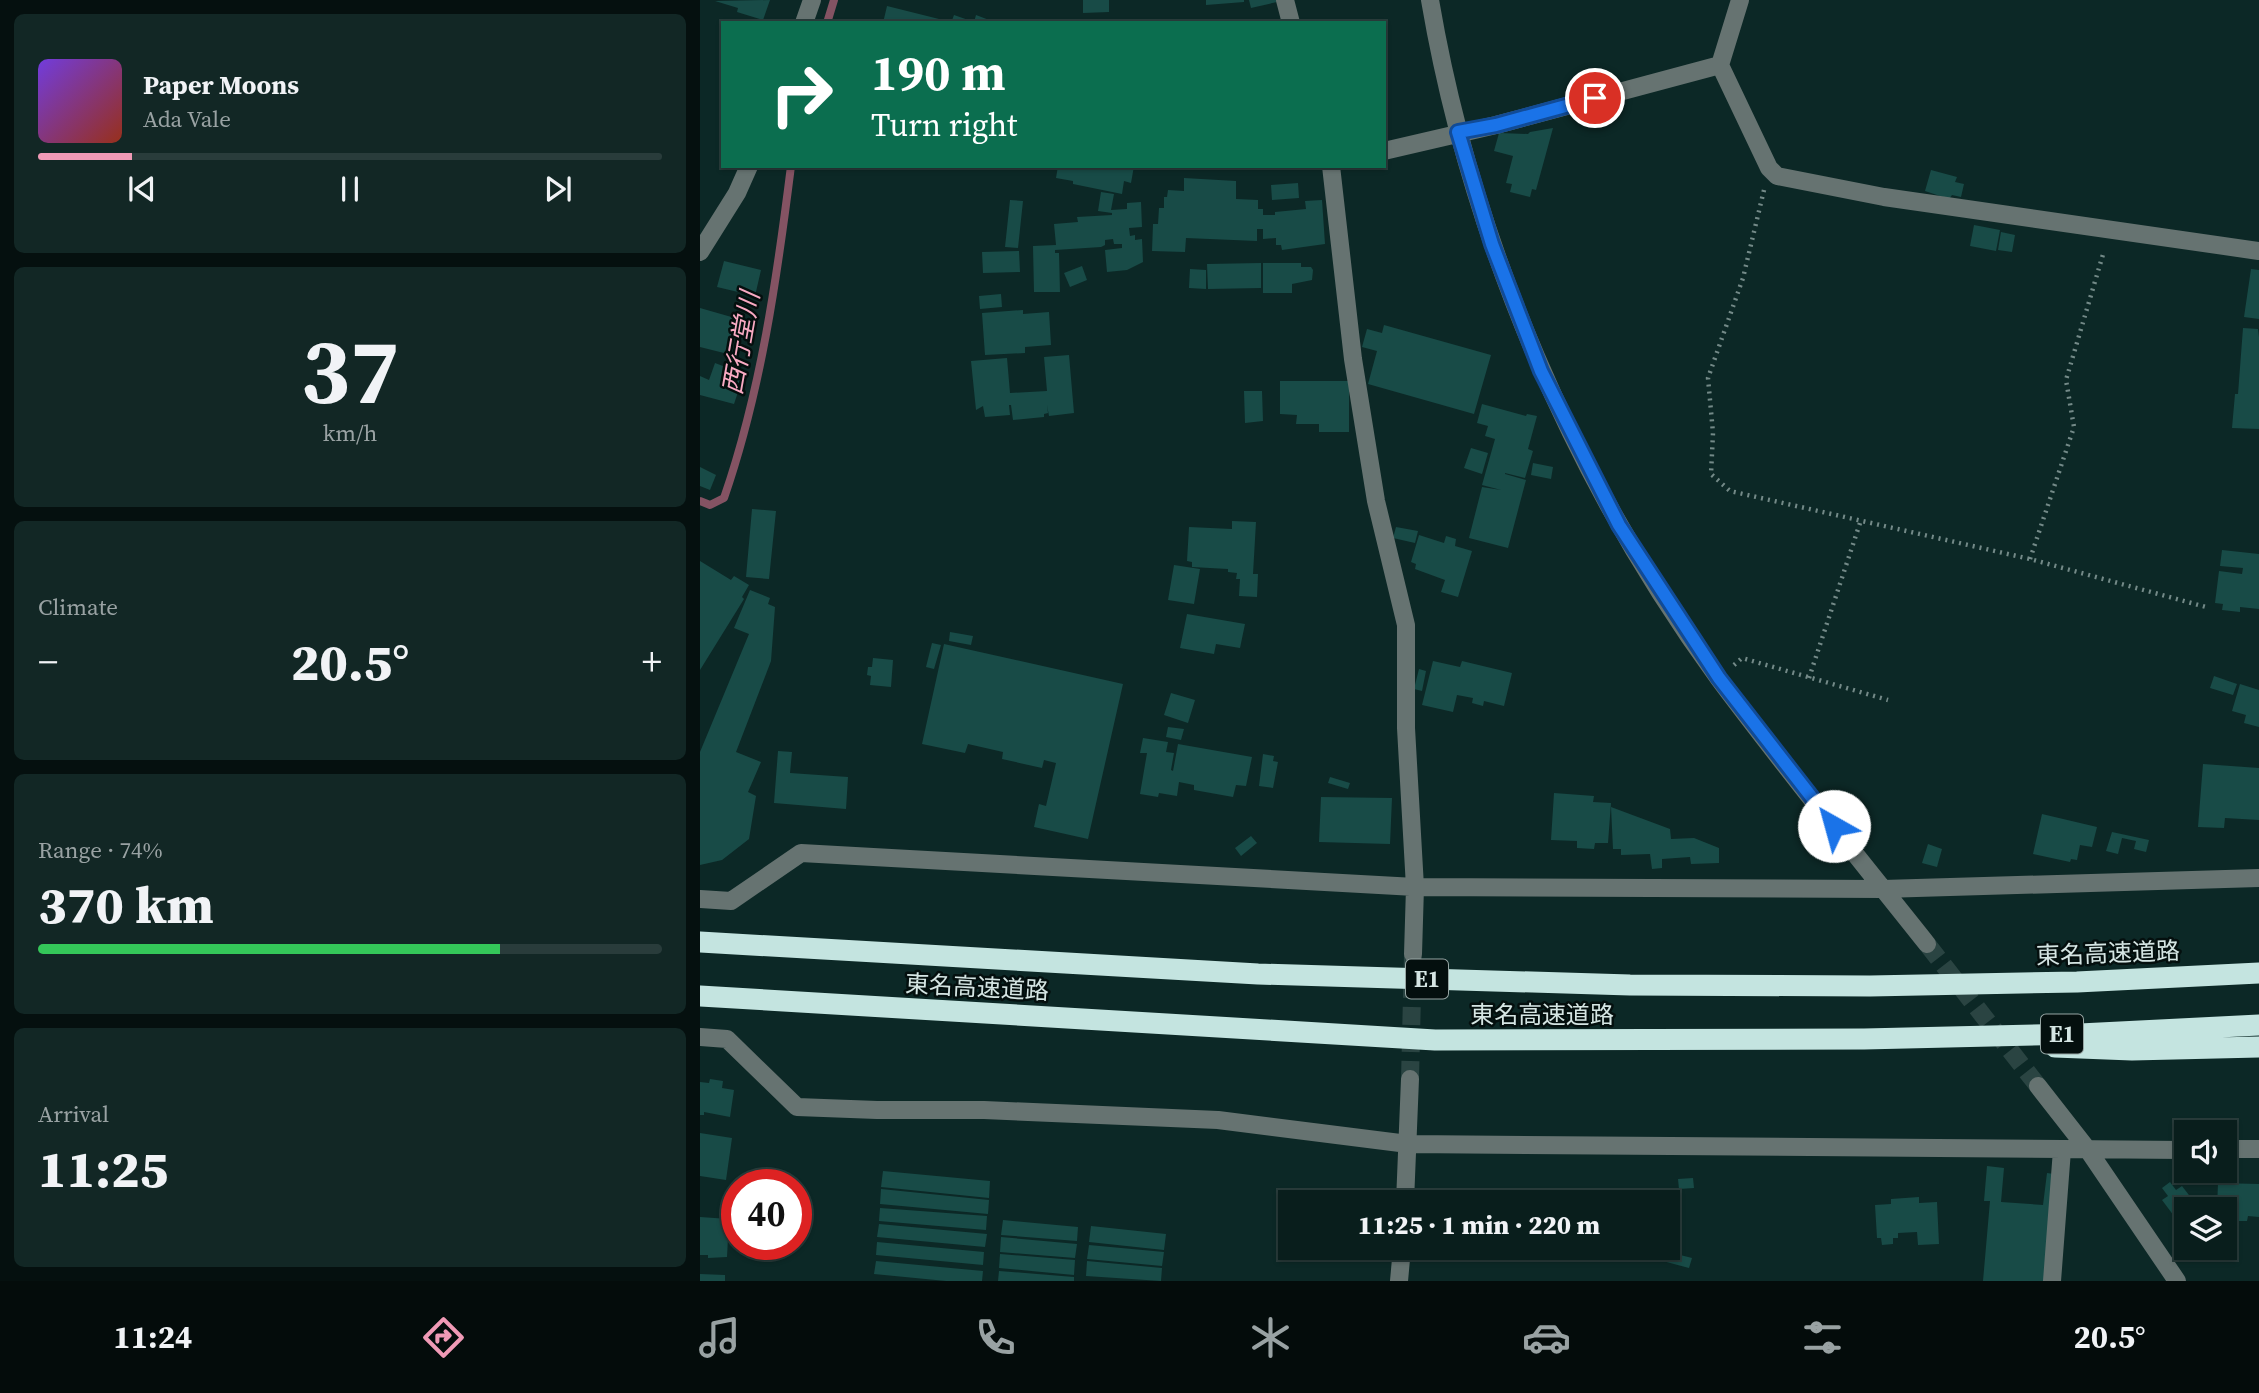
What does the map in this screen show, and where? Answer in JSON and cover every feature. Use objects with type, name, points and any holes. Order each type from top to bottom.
[{"type":"highway","name":"東名高速道路","points":[[700,942],[1258,974],[1630,985],[1870,986],[2077,982],[2259,973]]},
{"type":"highway","name":"東名高速道路","points":[[700,996],[1435,1040],[1864,1039],[2081,1034],[2259,1025]]},
{"type":"highway","points":[[1864,1039],[2133,1050],[2259,1047]]},
{"type":"street","points":[[805,21],[812,0]]},
{"type":"street","points":[[1286,0],[1291,21]]},
{"type":"street","points":[[1430,0],[1458,132],[1492,244],[1541,371],[1619,525],[1719,678],[1927,944]]},
{"type":"street","points":[[1740,0],[1720,65],[1769,167],[1777,176],[1898,200],[2259,251]]},
{"type":"street","points":[[1386,150],[1496,125],[1720,65]]},
{"type":"street","points":[[700,252],[737,192],[748,168]]},
{"type":"street","points":[[1331,168],[1353,359],[1374,488],[1406,625],[1406,728],[1415,887],[1413,954]]},
{"type":"street","points":[[700,899],[731,901],[801,853],[1415,887],[1883,889],[2259,878]]},
{"type":"street","points":[[700,1037],[727,1039],[797,1107],[984,1110],[1218,1120],[1408,1144],[2174,1150]]},
{"type":"street","points":[[1406,1190],[1410,1079]]},
{"type":"street","points":[[2038,1086],[2088,1150],[2177,1281]]},
{"type":"street","points":[[2237,1149],[2259,1149]]},
{"type":"street","points":[[2052,1281],[2062,1150]]},
{"type":"street","points":[[1399,1281],[1401,1260]]},
{"type":"path","points":[[1769,167],[1743,278],[1708,378],[1713,433],[1711,474],[1730,491],[2030,559],[2206,607]]},
{"type":"path","points":[[2030,559],[2074,426],[2066,380],[2111,230]]},
{"type":"path","points":[[1809,678],[1861,520]]},
{"type":"path","points":[[1719,678],[1742,658],[1888,700]]},
{"type":"building","points":[[770,0],[763,20],[737,12],[738,8],[715,1]]},
{"type":"building","points":[[1083,0],[1109,0],[1109,12],[1083,13]]},
{"type":"building","points":[[1206,0],[1244,0],[1244,2],[1206,5]]},
{"type":"building","points":[[1249,0],[1276,0],[1277,2],[1251,8]]},
{"type":"building","points":[[887,6],[943,20],[943,21],[883,21]]},
{"type":"building","points":[[954,15],[971,21],[952,21]]},
{"type":"building","points":[[976,15],[992,21],[974,21]]},
{"type":"building","points":[[1553,128],[1536,190],[1532,189],[1530,197],[1510,192],[1512,184],[1506,183],[1513,156],[1494,151],[1499,133],[1528,134]]},
{"type":"building","points":[[1058,168],[1134,168],[1131,183],[1124,181],[1122,194],[1056,178]]},
{"type":"building","points":[[1931,170],[1957,177],[1955,182],[1964,184],[1961,197],[1952,195],[1949,199],[1925,191]]},
{"type":"building","points":[[1184,178],[1236,181],[1236,199],[1258,200],[1258,209],[1263,209],[1263,215],[1306,209],[1305,201],[1322,200],[1325,244],[1282,250],[1281,245],[1276,245],[1276,238],[1263,239],[1263,229],[1257,229],[1257,241],[1186,238],[1185,252],[1152,251],[1153,224],[1158,224],[1159,208],[1164,208],[1164,197],[1167,197],[1168,190],[1184,191]]},
{"type":"building","points":[[1298,183],[1299,198],[1272,200],[1271,185]]},
{"type":"building","points":[[1101,192],[1114,194],[1111,210],[1127,209],[1127,203],[1141,202],[1142,227],[1129,228],[1130,236],[1135,235],[1135,240],[1142,239],[1143,262],[1127,270],[1107,272],[1105,250],[1122,248],[1122,244],[1114,244],[1113,239],[1105,240],[1105,245],[1101,247],[1055,250],[1055,253],[1059,253],[1060,292],[1034,292],[1033,246],[1056,245],[1054,224],[1078,222],[1077,217],[1112,215],[1098,211]]},
{"type":"building","points":[[1010,200],[1023,201],[1018,248],[1005,247]]},
{"type":"building","points":[[1974,225],[2000,230],[1996,251],[1970,246]]},
{"type":"building","points":[[2001,232],[2015,235],[2012,252],[1998,250]]},
{"type":"building","points":[[1019,251],[1020,272],[983,273],[982,252]]},
{"type":"building","points":[[724,261],[761,270],[755,296],[717,287]]},
{"type":"building","points":[[1261,263],[1261,288],[1208,289],[1207,264]]},
{"type":"building","points":[[1263,263],[1301,263],[1301,267],[1311,267],[1313,270],[1312,280],[1292,284],[1292,293],[1263,293]]},
{"type":"building","points":[[1082,266],[1087,280],[1070,287],[1064,273]]},
{"type":"building","points":[[1190,269],[1206,270],[1206,289],[1189,288]]},
{"type":"building","points":[[2251,269],[2259,270],[2259,319],[2244,317]]},
{"type":"building","points":[[1001,294],[1002,307],[980,309],[979,296]]},
{"type":"building","points":[[700,308],[742,320],[732,355],[700,347]]},
{"type":"building","points":[[1023,310],[1023,314],[1049,312],[1051,345],[1025,347],[1025,353],[985,355],[982,313]]},
{"type":"building","points":[[1384,325],[1491,355],[1474,414],[1368,384],[1377,351],[1362,347],[1367,329],[1382,333]]},
{"type":"building","points":[[2243,328],[2258,329],[2259,429],[2232,428],[2235,394],[2238,394]]},
{"type":"building","points":[[1069,355],[1074,413],[1049,416],[1047,405],[1048,413],[1044,414],[1044,417],[1013,420],[1011,405],[1010,415],[985,417],[983,406],[976,410],[971,361],[1007,358],[1010,393],[1047,391],[1044,357]]},
{"type":"building","points":[[715,363],[744,374],[734,404],[700,395],[700,376],[709,380]]},
{"type":"building","points":[[1280,381],[1352,381],[1352,392],[1349,392],[1349,432],[1319,432],[1319,424],[1296,424],[1297,415],[1280,414]]},
{"type":"building","points":[[1244,391],[1262,391],[1263,421],[1245,423]]},
{"type":"building","points":[[1482,404],[1526,416],[1537,416],[1528,449],[1533,451],[1525,478],[1505,473],[1526,480],[1508,548],[1469,538],[1482,487],[1501,490],[1482,485],[1495,439],[1485,436],[1488,426],[1477,423]]},
{"type":"building","points":[[1471,448],[1488,453],[1482,474],[1464,468]]},
{"type":"building","points":[[1533,463],[1553,467],[1551,479],[1531,475]]},
{"type":"building","points":[[700,467],[716,475],[710,490],[700,486]]},
{"type":"building","points":[[752,509],[776,511],[769,579],[746,577]]},
{"type":"building","points":[[1232,521],[1256,522],[1253,574],[1258,574],[1257,597],[1239,596],[1240,579],[1236,579],[1237,573],[1228,572],[1228,569],[1192,567],[1192,562],[1187,561],[1189,527],[1232,529]]},
{"type":"building","points":[[1396,527],[1418,531],[1415,543],[1393,538]]},
{"type":"building","points":[[1419,535],[1444,543],[1446,536],[1456,539],[1455,546],[1472,551],[1458,597],[1441,592],[1445,580],[1415,569],[1416,564],[1411,562]]},
{"type":"building","points":[[2222,550],[2259,554],[2259,609],[2240,607],[2240,612],[2222,610],[2223,604],[2215,603],[2219,571],[2242,574],[2243,568],[2220,566]]},
{"type":"building","points":[[700,561],[731,580],[734,576],[749,585],[742,597],[744,599],[700,670]]},
{"type":"building","points":[[1174,565],[1200,569],[1194,604],[1168,600]]},
{"type":"building","points":[[750,590],[770,598],[768,604],[775,607],[771,661],[736,752],[761,762],[748,792],[756,796],[749,839],[722,860],[700,865],[700,752],[749,634],[734,628]]},
{"type":"building","points":[[1187,614],[1245,624],[1240,648],[1216,644],[1214,654],[1180,648]]},
{"type":"building","points":[[950,632],[973,636],[971,645],[949,641]]},
{"type":"building","points":[[932,643],[941,645],[934,669],[926,667]]},
{"type":"building","points":[[944,644],[1123,684],[1088,839],[1034,827],[1039,804],[1046,806],[1056,763],[1044,760],[1042,768],[1002,759],[1003,752],[968,744],[965,753],[922,744]]},
{"type":"building","points":[[873,658],[893,660],[891,687],[870,685],[871,676],[867,675]]},
{"type":"building","points":[[1433,661],[1460,667],[1462,661],[1512,673],[1504,706],[1484,701],[1483,706],[1472,703],[1473,698],[1457,695],[1453,712],[1422,705]]},
{"type":"building","points":[[1419,669],[1426,671],[1422,691],[1414,689]]},
{"type":"building","points":[[2214,676],[2237,684],[2233,695],[2210,688]]},
{"type":"building","points":[[2240,684],[2259,690],[2259,727],[2244,723],[2246,715],[2232,711]]},
{"type":"building","points":[[1171,693],[1195,700],[1188,723],[1164,715]]},
{"type":"building","points":[[1168,727],[1184,729],[1181,740],[1166,737]]},
{"type":"building","points":[[1143,738],[1168,742],[1166,752],[1174,753],[1173,771],[1178,744],[1252,757],[1246,786],[1236,785],[1233,797],[1194,790],[1194,785],[1179,782],[1177,796],[1140,794],[1147,753],[1140,753]]},
{"type":"building","points":[[778,751],[792,752],[790,773],[848,777],[846,809],[774,803]]},
{"type":"building","points":[[1263,754],[1274,756],[1273,761],[1278,762],[1273,788],[1259,786]]},
{"type":"building","points":[[2203,764],[2259,768],[2259,820],[2225,818],[2224,828],[2198,827]]},
{"type":"building","points":[[1330,777],[1350,783],[1348,789],[1328,783]]},
{"type":"building","points":[[1554,793],[1594,796],[1593,802],[1611,803],[1608,843],[1595,843],[1594,849],[1577,848],[1577,841],[1551,840]]},
{"type":"building","points":[[1321,797],[1392,798],[1390,844],[1319,842]]},
{"type":"building","points":[[1611,807],[1670,829],[1671,839],[1694,838],[1719,848],[1719,863],[1691,864],[1690,857],[1662,859],[1662,868],[1652,869],[1650,854],[1621,855],[1621,849],[1613,849]]},
{"type":"building","points":[[2042,814],[2097,827],[2092,847],[2080,845],[2077,860],[2071,859],[2070,862],[2033,854]]},
{"type":"building","points":[[2112,832],[2149,840],[2146,852],[2134,849],[2136,841],[2122,838],[2118,854],[2106,851]]},
{"type":"building","points":[[1251,836],[1257,843],[1241,856],[1235,848]]},
{"type":"building","points":[[1928,844],[1942,849],[1937,867],[1922,863]]},
{"type":"building","points":[[710,1079],[723,1081],[722,1088],[734,1090],[730,1117],[704,1112],[704,1115],[700,1115],[700,1082],[709,1083]]},
{"type":"building","points":[[700,1133],[732,1138],[728,1169],[721,1169],[721,1179],[700,1176]]},
{"type":"building","points":[[1987,1166],[2004,1168],[2001,1202],[2043,1205],[2047,1173],[2054,1174],[2045,1281],[1983,1281],[1990,1201],[1984,1201]]},
{"type":"building","points":[[883,1171],[990,1181],[989,1198],[881,1187]]},
{"type":"building","points":[[1693,1178],[1694,1188],[1679,1189],[1678,1179]]},
{"type":"building","points":[[2170,1182],[2176,1190],[2182,1186],[2190,1197],[2174,1197],[2174,1216],[2162,1200],[2168,1196],[2162,1188]]},
{"type":"building","points":[[2218,1183],[2259,1184],[2259,1217],[2248,1216],[2247,1221],[2237,1221],[2237,1197],[2217,1197]]},
{"type":"building","points":[[881,1189],[989,1200],[988,1214],[880,1204]]},
{"type":"building","points":[[1919,1197],[1919,1203],[1937,1202],[1939,1244],[1918,1245],[1917,1232],[1898,1233],[1898,1238],[1893,1238],[1893,1244],[1882,1245],[1881,1238],[1877,1238],[1875,1205],[1891,1204],[1891,1199]]},
{"type":"building","points":[[880,1208],[987,1216],[986,1230],[879,1221]]},
{"type":"building","points":[[700,1217],[721,1218],[721,1257],[708,1258],[708,1255],[700,1255]]},
{"type":"building","points":[[1003,1220],[1078,1227],[1077,1241],[1001,1235]]},
{"type":"building","points":[[879,1224],[987,1234],[985,1247],[877,1237]]},
{"type":"building","points":[[1091,1226],[1166,1234],[1164,1250],[1089,1242]]},
{"type":"building","points":[[1001,1237],[1077,1244],[1075,1258],[1000,1252]]},
{"type":"building","points":[[877,1242],[984,1252],[983,1265],[876,1255]]},
{"type":"building","points":[[1089,1245],[1164,1252],[1162,1266],[1087,1259]]},
{"type":"building","points":[[1000,1254],[1075,1260],[1074,1275],[999,1268]]},
{"type":"building","points":[[1680,1255],[1692,1258],[1689,1268],[1659,1260],[1680,1260]]},
{"type":"building","points":[[876,1261],[983,1271],[982,1281],[946,1281],[874,1274]]},
{"type":"building","points":[[1087,1261],[1162,1268],[1161,1281],[1086,1276]]},
{"type":"building","points":[[999,1271],[1074,1277],[1074,1281],[998,1281]]},
{"type":"building","points":[[700,1274],[725,1275],[725,1281],[700,1281]]},
{"type":"waterway","name":"西行堂川","points":[[828,21],[834,0]]},
{"type":"waterway","name":"西行堂川","points":[[700,501],[710,505],[724,498],[737,458],[766,334],[791,168]]},
{"type":"tunnel","points":[[1927,944],[2038,1086]]},
{"type":"tunnel","points":[[1410,1079],[1413,954]]},
{"type":"route","points":[[1595,98],[1496,125],[1458,132],[1492,244],[1541,371],[1619,525],[1719,678],[1834,826]]}]
